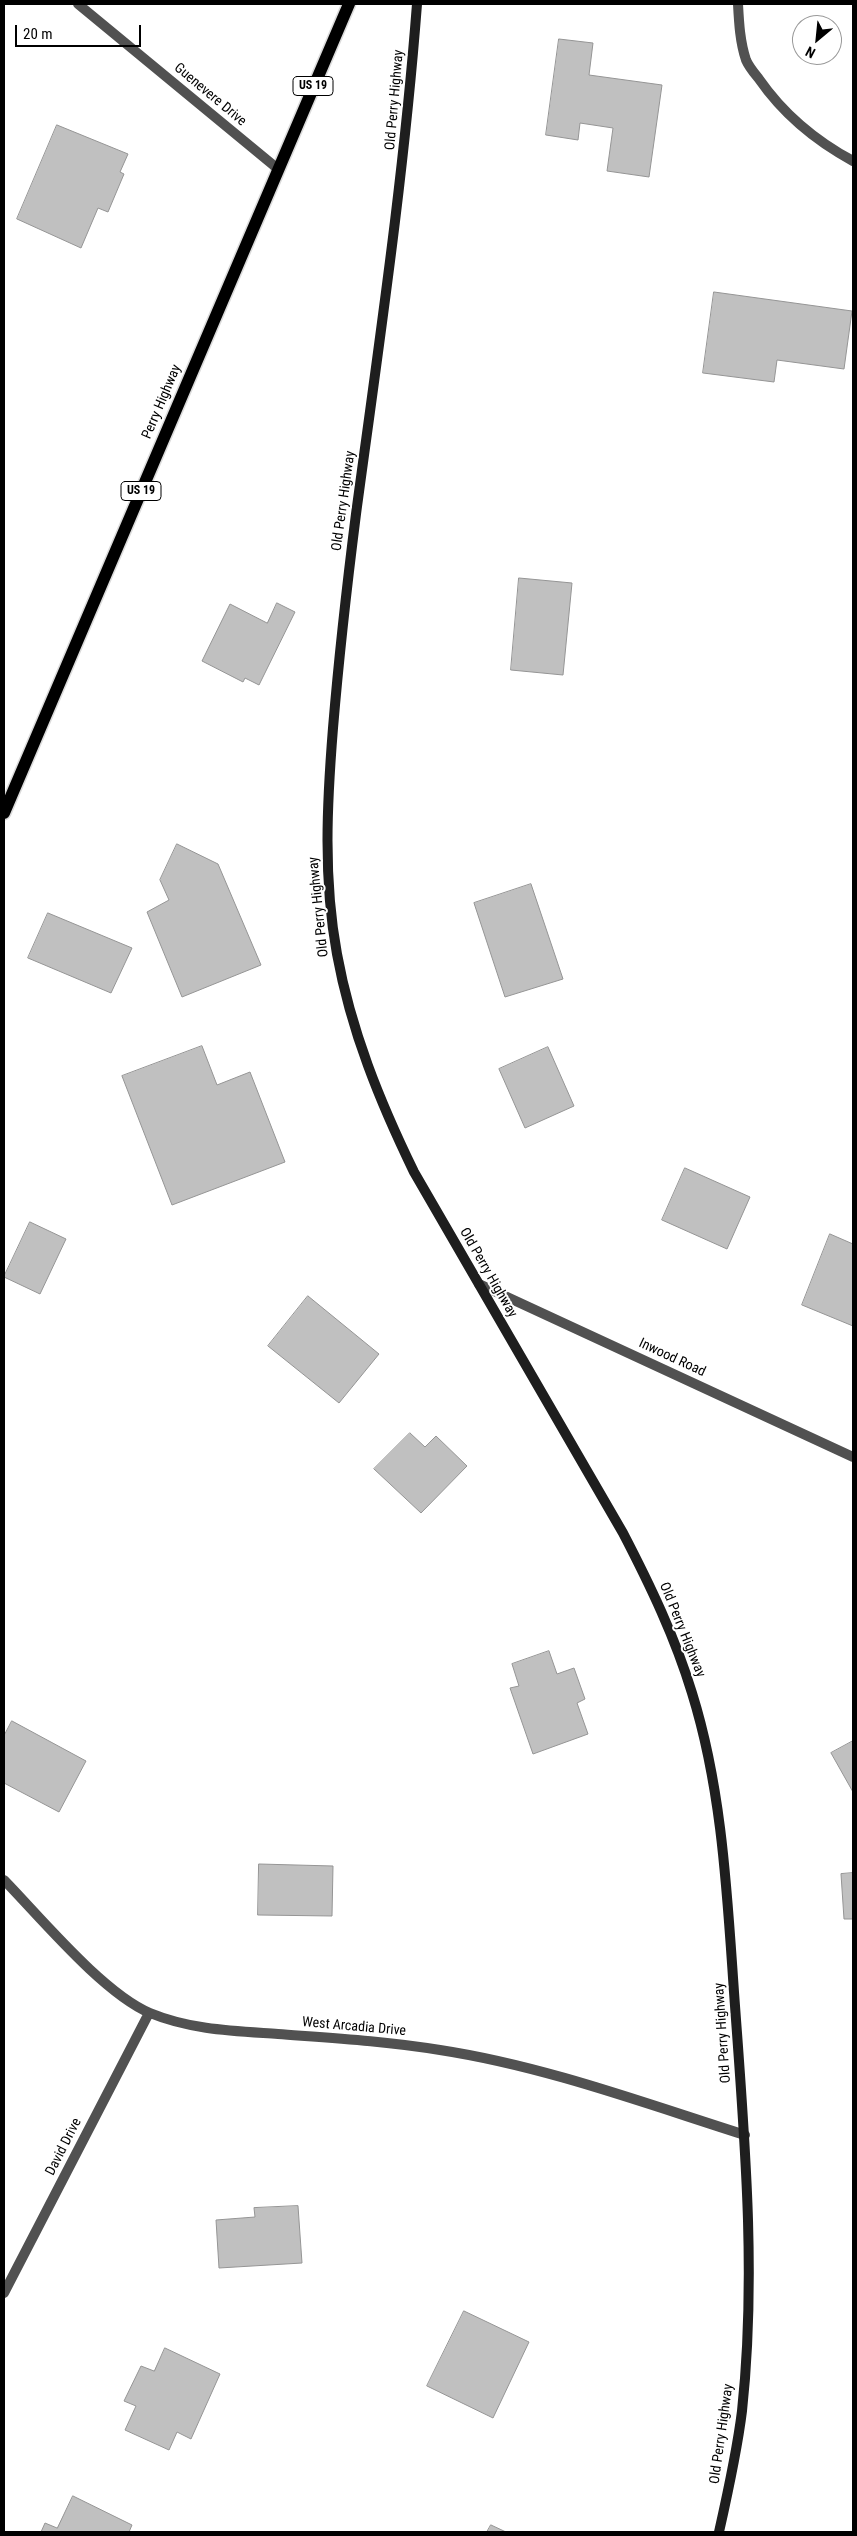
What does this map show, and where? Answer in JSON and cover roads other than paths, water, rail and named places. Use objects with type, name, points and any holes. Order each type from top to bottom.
[{"type":"main road","name":"Perry Highway","points":[[4,813],[349,4]]},
{"type":"street","name":"Guenevere Drive","points":[[78,4],[278,168]]},
{"type":"street","name":"Old Perry Highway","points":[[417,4],[403,164],[349,571],[336,693],[326,836],[329,890],[337,952],[347,1004],[365,1060],[389,1119],[414,1172],[623,1533],[675,1643],[693,1695],[707,1754],[723,1853],[744,2135],[748,2243],[747,2339],[742,2412],[719,2532]]},
{"type":"street","points":[[738,4],[740,34],[747,62],[770,95],[797,124],[834,151],[853,161]]},
{"type":"street","name":"Inwood Road","points":[[479,1284],[853,1457]]},
{"type":"street","name":"West Arcadia Drive","points":[[4,1880],[94,1972],[121,1995],[148,2013],[185,2025],[224,2031],[387,2042],[504,2062],[573,2081],[744,2135]]},
{"type":"street","name":"David Drive","points":[[4,2293],[148,2013]]}]
